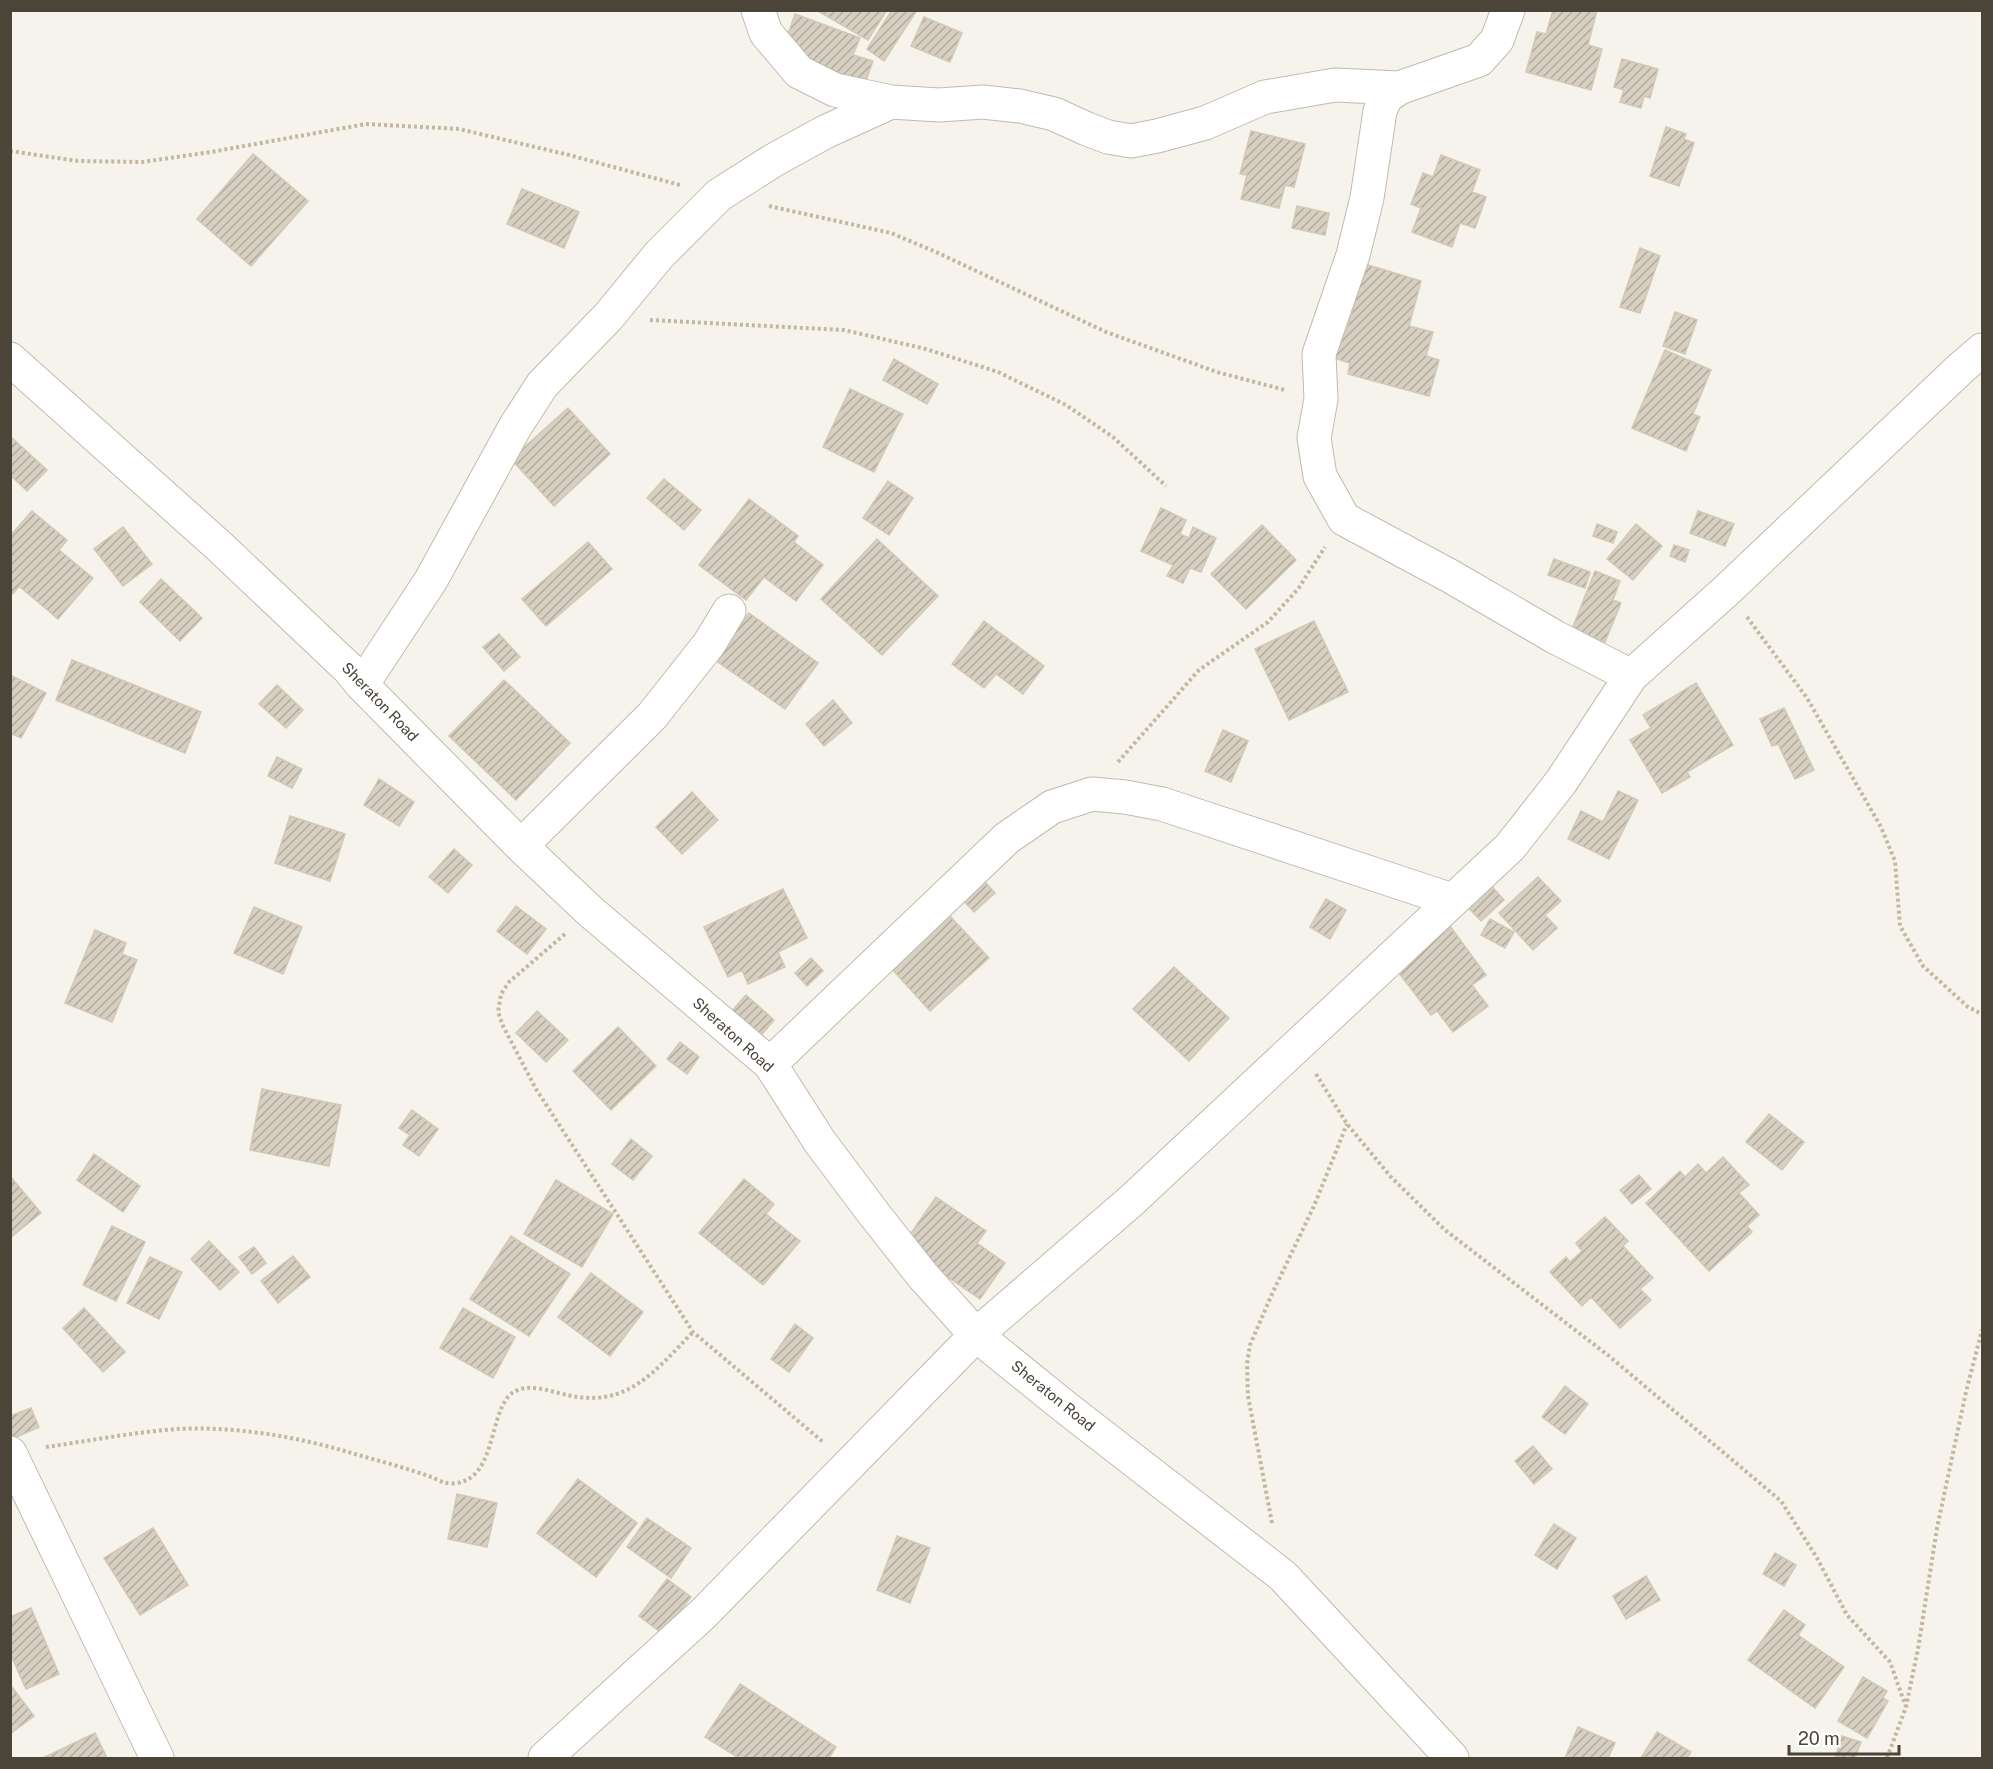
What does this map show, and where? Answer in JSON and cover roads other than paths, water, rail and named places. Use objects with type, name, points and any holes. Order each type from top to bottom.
[{"type":"street","points":[[758,10],[766,33],[799,72],[835,90],[891,102],[939,105],[983,102],[1020,106],[1054,114],[1108,137],[1131,141],[1205,123],[1265,97],[1335,85],[1399,88]]},
{"type":"street","points":[[1508,10],[1497,40],[1479,60],[1399,88],[1386,97],[1380,111],[1367,198],[1353,255],[1319,354],[1321,399],[1314,438],[1320,476],[1344,519],[1450,576],[1555,637],[1631,676]]},
{"type":"street","points":[[362,685],[431,580],[515,427],[542,385],[608,317],[659,255],[718,195],[825,132],[891,102]]},
{"type":"street","points":[[545,1758],[703,1614],[848,1463],[976,1335],[1131,1201],[1510,847],[1561,782],[1631,676],[1727,590],[1961,368],[1983,350]]},
{"type":"street","name":"Sheraton Road","points":[[10,359],[219,546],[349,669],[362,685],[521,846],[591,912],[770,1064],[820,1142],[874,1214],[923,1276],[976,1335],[1283,1576],[1452,1758]]},
{"type":"street","points":[[521,846],[652,716],[709,644],[729,610]]},
{"type":"street","points":[[770,1064],[1007,838],[1052,807],[1092,794],[1162,804],[1452,900]]},
{"type":"street","points":[[10,1453],[157,1758]]}]
